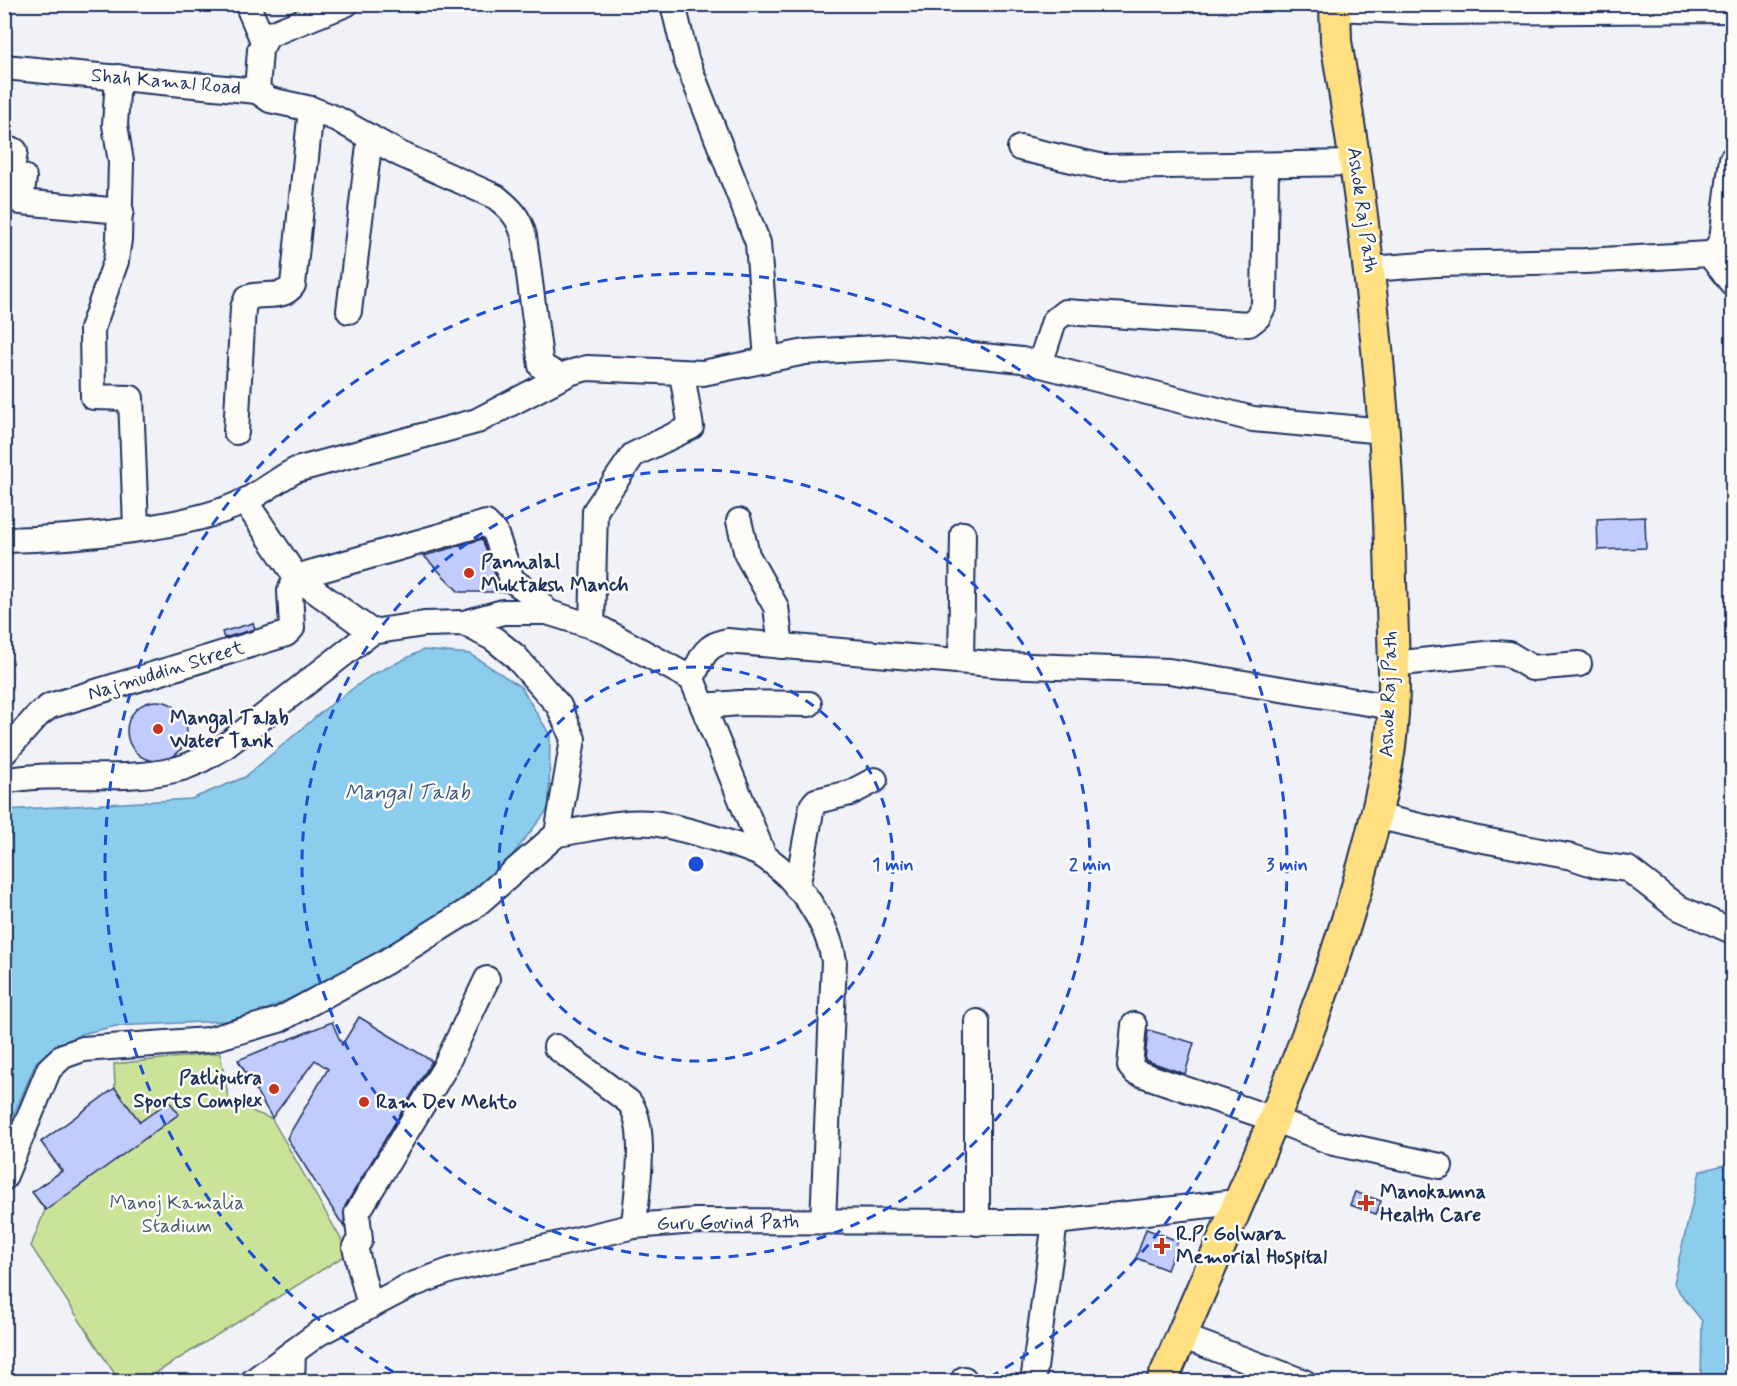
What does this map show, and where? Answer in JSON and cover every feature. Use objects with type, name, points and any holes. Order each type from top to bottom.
[{"type":"main road","name":"Ashok Raj Path","points":[[1162,1382],[1237,1202],[1276,1119],[1343,938],[1386,772],[1393,706],[1393,664],[1389,507],[1384,431],[1371,269],[1336,41],[1335,6]]},
{"type":"street","points":[[247,4],[263,41],[278,30],[346,4]]},
{"type":"street","points":[[673,4],[686,59],[758,243],[767,360]]},
{"type":"street","points":[[1335,6],[1425,12],[1732,10]]},
{"type":"street","name":"Shah Kamal Road","points":[[4,67],[257,91],[263,41]]},
{"type":"street","points":[[118,77],[115,125],[121,162],[121,211],[116,261],[92,329],[91,381],[93,397],[130,398],[136,527]]},
{"type":"street","points":[[257,91],[270,100],[311,109],[337,119],[400,154],[496,197],[515,213],[524,236],[541,366],[562,377]]},
{"type":"street","points":[[236,432],[243,308],[247,298],[255,295],[280,295],[288,292],[293,285],[311,109]]},
{"type":"street","points":[[349,311],[370,137]]},
{"type":"street","points":[[1020,148],[1103,167],[1356,163]]},
{"type":"street","points":[[4,150],[15,151],[11,176],[24,177],[21,202],[121,211]]},
{"type":"street","points":[[1371,269],[1436,264],[1585,261],[1709,254],[1715,251],[1722,239],[1732,159]]},
{"type":"street","points":[[1040,364],[1054,321],[1065,312],[1249,324],[1254,321],[1264,305],[1266,166]]},
{"type":"street","points":[[1709,254],[1732,283]]},
{"type":"street","points":[[4,540],[54,539],[172,522],[245,501],[274,481],[296,470],[477,422],[562,377],[587,368],[682,374],[728,369],[805,352],[893,347],[965,352],[1040,364],[1252,419],[1384,431]]},
{"type":"street","points":[[592,626],[595,511],[633,455],[691,427],[682,374]]},
{"type":"street","points":[[245,501],[296,577],[372,632]]},
{"type":"street","points":[[739,521],[747,555],[776,607],[781,646]]},
{"type":"street","points":[[296,577],[427,542],[486,523],[495,532],[512,580],[533,595],[547,612]]},
{"type":"street","points":[[961,662],[963,534]]},
{"type":"street","name":"Najmuddin Street","points":[[4,753],[50,706],[286,633],[292,628],[290,591],[296,577]]},
{"type":"street","points":[[4,781],[25,777],[120,776],[174,770],[203,759],[224,747],[372,632],[424,624],[464,622],[504,612],[547,612],[592,626],[647,652],[692,679],[764,856]]},
{"type":"street","points":[[464,622],[494,639],[515,656],[559,706],[567,722],[573,739],[557,834]]},
{"type":"street","points":[[692,679],[706,649],[714,643],[727,641],[961,662],[1169,671],[1393,706]]},
{"type":"street","points":[[1393,664],[1495,653],[1509,654],[1532,668],[1579,664]]},
{"type":"street","points":[[703,706],[740,703],[809,704]]},
{"type":"street","points":[[797,888],[812,806],[816,801],[850,793],[875,780]]},
{"type":"street","points":[[1375,816],[1572,857],[1596,865],[1628,869],[1677,907],[1732,931]]},
{"type":"street","points":[[4,1178],[49,1069],[63,1056],[83,1049],[208,1040],[279,1020],[384,963],[471,909],[557,834],[651,823],[673,827],[764,856],[788,876],[826,931],[834,961],[823,1222]]},
{"type":"street","points":[[370,1306],[355,1247],[360,1240],[357,1213],[444,1069],[487,979]]},
{"type":"street","points":[[977,1022],[977,1222]]},
{"type":"street","points":[[1134,1025],[1130,1065],[1135,1072],[1276,1119],[1359,1150],[1440,1166]]},
{"type":"street","points":[[556,1047],[629,1102],[637,1115],[640,1132],[634,1226]]},
{"type":"street","name":"Guru Govind Path","points":[[252,1382],[319,1333],[409,1286],[452,1269],[634,1226],[695,1221],[1055,1222],[1237,1202]]},
{"type":"street","points":[[1034,1382],[1055,1222]]},
{"type":"street","points":[[1180,1336],[1304,1382]]},
{"type":"street","points":[[292,1352],[292,1382]]},
{"type":"green space","name":"Manoj Kamalia Stadium","points":[[220,1053],[229,1102],[272,1119],[349,1253],[143,1381],[120,1382],[31,1246],[45,1210],[32,1192],[61,1171],[41,1142],[115,1088],[114,1064]]},
{"type":"water","name":"Mangal Talab","points":[[423,650],[470,654],[521,687],[550,735],[549,808],[501,870],[390,950],[245,1020],[116,1026],[81,1034],[36,1062],[5,1136],[5,810],[191,799],[245,777],[325,709],[370,676]]},
{"type":"water","points":[[1732,1163],[1732,1381],[1701,1381],[1702,1321],[1673,1284],[1700,1171]]},
{"type":"building","points":[[1645,517],[1646,548],[1598,550],[1597,519]]},
{"type":"building","name":"Pannalal Muktaksh Manch","points":[[482,539],[499,585],[504,592],[459,592],[424,556]]},
{"type":"building","points":[[253,623],[255,629],[224,638],[222,632]]},
{"type":"building","name":"Mangal Talab Water Tank","points":[[157,701],[174,706],[182,714],[187,731],[182,748],[174,756],[157,761],[140,756],[132,748],[127,731],[132,714],[140,706]]},
{"type":"building","name":"Ram Dev Mehto","points":[[359,1017],[432,1061],[345,1206],[344,1227],[287,1138],[328,1069],[315,1060],[272,1118],[238,1060],[332,1022],[342,1045]]},
{"type":"building","points":[[1148,1030],[1194,1043],[1185,1074],[1145,1060]]},
{"type":"building","points":[[115,1088],[140,1122],[169,1101],[179,1114],[46,1210],[32,1192],[62,1171],[41,1142]]},
{"type":"building","points":[[1355,1192],[1381,1201],[1376,1214],[1350,1205]]},
{"type":"building","points":[[1146,1229],[1178,1241],[1167,1270],[1136,1258]]},
{"type":"place","name":"Pannalal Muktaksh Manch","points":[[469,573]]},
{"type":"place","name":"Mangal Talab Water Tank","points":[[158,729]]},
{"type":"place","name":"Patliputra Sports Complex","points":[[274,1089]]},
{"type":"place","name":"Ram Dev Mehto","points":[[364,1102]]},
{"type":"place","name":"Manokamna Health Care","points":[[1366,1203]]},
{"type":"place","name":"R.P. Golwara Memorial Hospital","points":[[1162,1246]]}]
